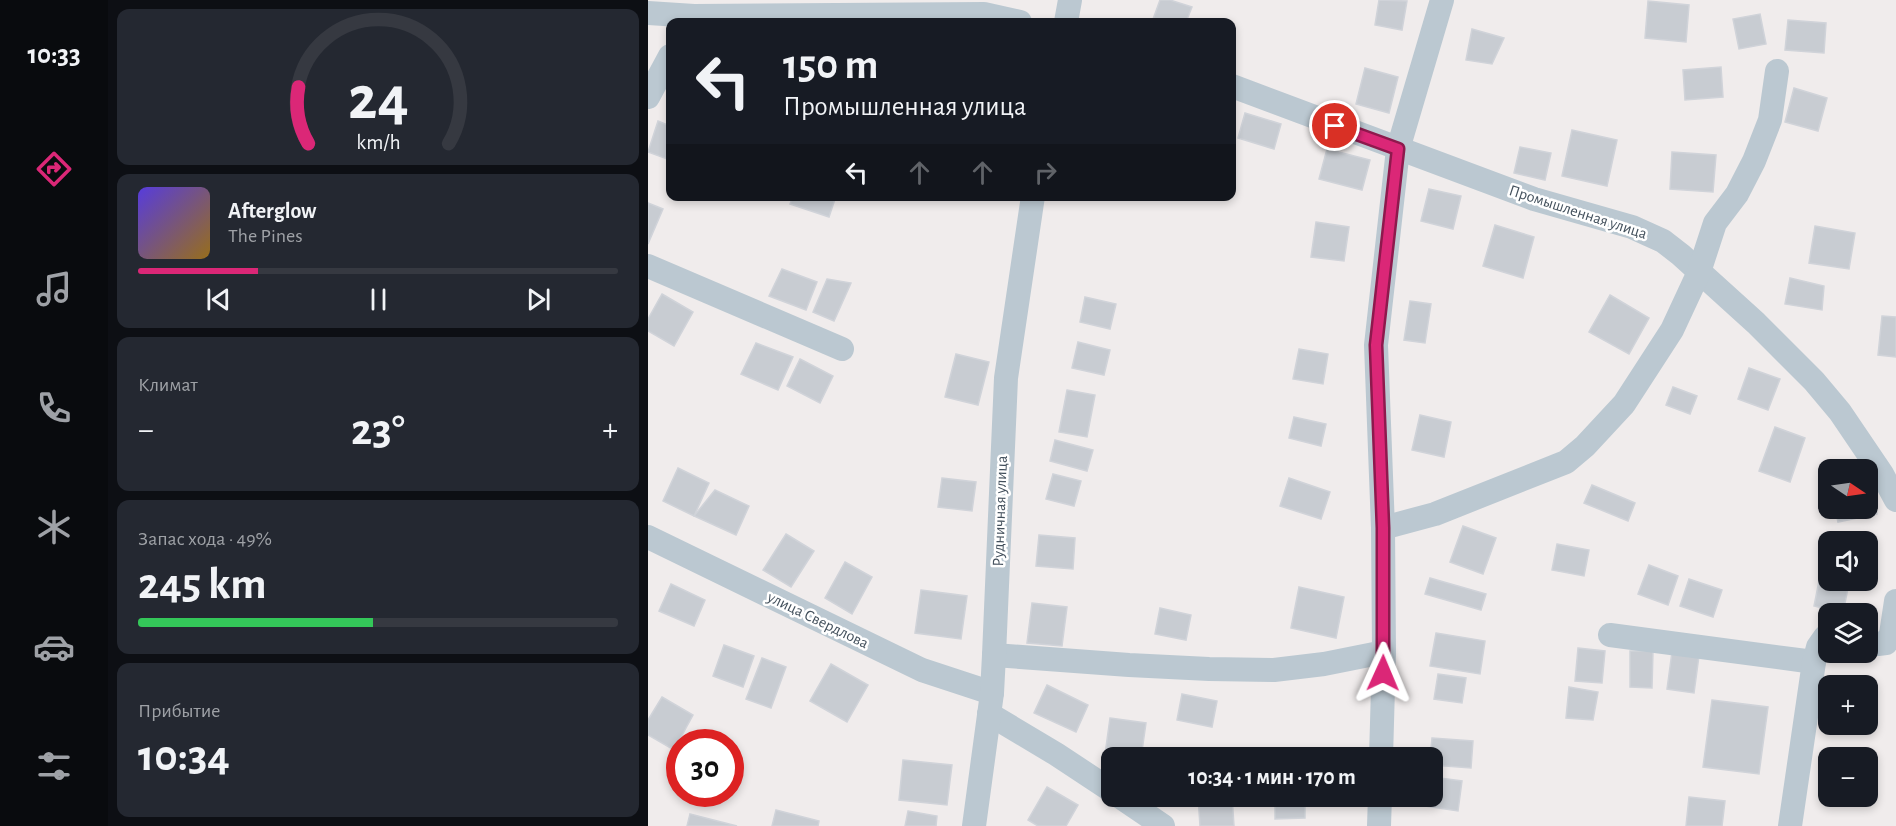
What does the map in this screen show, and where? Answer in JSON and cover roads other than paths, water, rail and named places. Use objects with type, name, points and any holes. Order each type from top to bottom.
[{"type":"street","points":[[1067,18],[1070,0]]},
{"type":"street","points":[[1381,747],[1384,652],[1383,528],[1376,345],[1398,149],[1442,0]]},
{"type":"street","points":[[648,13],[685,18]]},
{"type":"street","points":[[750,18],[984,14],[1002,18]]},
{"type":"street","points":[[648,96],[666,63]]},
{"type":"street","points":[[1383,528],[1435,514],[1566,462],[1585,446],[1624,404],[1672,330],[1699,272],[1715,223],[1737,194],[1754,161],[1770,120],[1777,71]]},
{"type":"street","name":"Промышленная улица","points":[[1236,88],[1534,199],[1632,227],[1663,241],[1756,323],[1821,388],[1882,474],[1896,500]]},
{"type":"street","name":"Рудничная улица","points":[[974,826],[994,655],[1006,378],[1032,201]]},
{"type":"street","points":[[648,266],[842,349]]},
{"type":"street","name":"улица Свердлова","points":[[648,537],[990,703],[1056,754],[1101,784]]},
{"type":"street","points":[[1878,641],[1891,634],[1896,601]]},
{"type":"street","points":[[1610,635],[1814,662]]},
{"type":"street","points":[[1790,826],[1818,647]]},
{"type":"street","points":[[994,655],[1129,665],[1274,670],[1324,664],[1384,652]]},
{"type":"street","points":[[1135,807],[1163,826]]},
{"type":"street","points":[[1379,826],[1380,807]]}]
